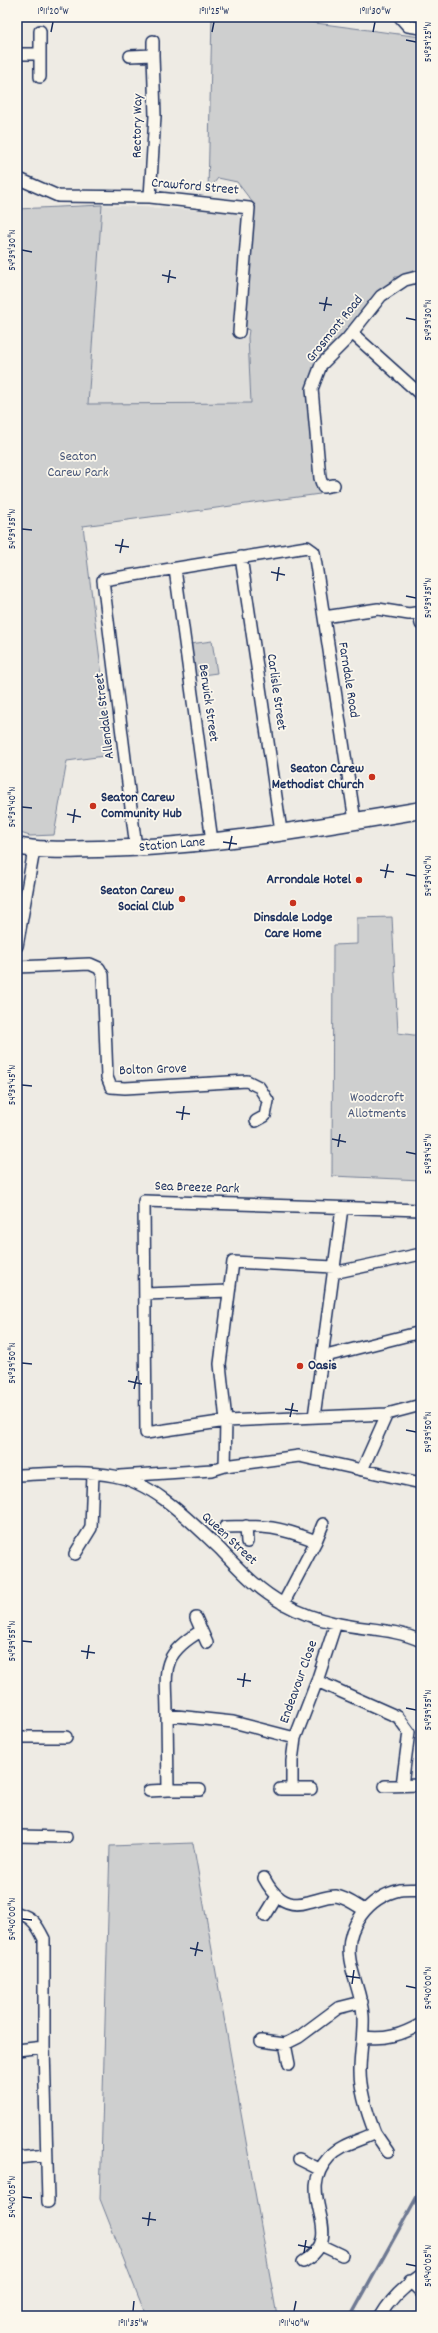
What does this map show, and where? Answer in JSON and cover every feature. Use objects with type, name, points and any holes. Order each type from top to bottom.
[{"type":"main road","name":"Station Lane","points":[[17,846],[34,850],[136,848],[212,841],[421,810]]},
{"type":"street","points":[[400,17],[408,26],[421,28]]},
{"type":"street","points":[[40,31],[40,77]]},
{"type":"street","name":"Rectory Way","points":[[150,197],[155,116],[153,41]]},
{"type":"street","points":[[17,54],[40,54]]},
{"type":"street","points":[[130,56],[153,55]]},
{"type":"street","name":"Crawford Street","points":[[17,178],[58,196],[150,197],[249,208],[239,332]]},
{"type":"street","name":"Grosmont Road","points":[[334,485],[323,487],[320,478],[312,389],[321,365],[352,333],[381,296],[405,280],[421,276]]},
{"type":"street","points":[[352,333],[421,396]]},
{"type":"street","name":"Farndale Road","points":[[241,557],[307,547],[314,552],[355,821]]},
{"type":"street","points":[[175,569],[241,557]]},
{"type":"street","name":"Carlisle Street","points":[[241,557],[281,831]]},
{"type":"street","name":"Allendale Street","points":[[136,848],[103,580],[175,569]]},
{"type":"street","name":"Berwick Street","points":[[175,569],[212,841]]},
{"type":"street","points":[[324,617],[378,609],[409,614],[420,612],[421,624]]},
{"type":"street","points":[[17,946],[34,850]]},
{"type":"street","name":"Bolton Grove","points":[[17,967],[90,964],[99,968],[103,975],[107,1077],[111,1087],[125,1088],[247,1081],[259,1087],[268,1101],[265,1116],[256,1121]]},
{"type":"street","name":"Sea Breeze Park","points":[[421,1210],[144,1201],[146,1433],[226,1421],[387,1414],[421,1404]]},
{"type":"street","points":[[314,1417],[342,1208]]},
{"type":"street","points":[[225,1466],[226,1421],[220,1364],[233,1262],[334,1270],[421,1254]]},
{"type":"street","points":[[145,1294],[229,1291]]},
{"type":"street","points":[[322,1357],[421,1332]]},
{"type":"street","points":[[362,1470],[387,1414]]},
{"type":"street","points":[[115,1476],[212,1470],[225,1466],[298,1456],[421,1483]]},
{"type":"street","points":[[75,1554],[91,1528],[94,1474]]},
{"type":"street","name":"Queen Street","points":[[17,1475],[94,1474],[115,1476],[140,1485],[162,1498],[255,1584],[283,1604],[307,1615],[336,1623],[378,1629],[421,1641]]},
{"type":"street","points":[[283,1604],[316,1541],[323,1524]]},
{"type":"street","points":[[225,1527],[246,1526],[279,1528],[316,1541]]},
{"type":"street","points":[[246,1526],[247,1542]]},
{"type":"street","points":[[196,1618],[207,1643]]},
{"type":"street","name":"Endeavour Close","points":[[167,1715],[233,1722],[295,1738],[318,1682],[336,1623]]},
{"type":"street","points":[[168,1790],[167,1675],[170,1656],[183,1641],[201,1631]]},
{"type":"street","points":[[318,1682],[398,1717],[406,1725],[409,1732],[402,1785]]},
{"type":"street","points":[[17,1737],[66,1737]]},
{"type":"street","points":[[292,1789],[292,1761],[295,1738]]},
{"type":"street","points":[[385,1786],[421,1785]]},
{"type":"street","points":[[280,1789],[311,1789]]},
{"type":"street","points":[[149,1791],[200,1790]]},
{"type":"street","points":[[17,1836],[66,1837]]},
{"type":"street","points":[[264,1878],[276,1898],[292,1903],[306,1903],[318,1899],[337,1896],[364,1910]]},
{"type":"street","points":[[388,2152],[374,2132],[362,2095],[360,2071],[364,2037],[362,2002],[350,1959],[349,1948],[355,1926],[364,1910],[382,1897],[400,1890],[421,1889]]},
{"type":"street","points":[[265,1916],[276,1898]]},
{"type":"street","points":[[17,1913],[29,1916],[37,1924],[44,1939],[44,2047],[48,2202]]},
{"type":"street","points":[[261,2041],[285,2044],[299,2037],[338,2008],[362,2002]]},
{"type":"street","points":[[364,2037],[377,2039],[393,2037],[421,2024]]},
{"type":"street","points":[[285,2044],[289,2064]]},
{"type":"street","points":[[17,2050],[44,2047]]},
{"type":"street","points":[[303,2262],[311,2257],[320,2244],[324,2230],[315,2201],[315,2186],[319,2169],[330,2156],[346,2144],[362,2139],[374,2132]]},
{"type":"street","points":[[17,2158],[46,2155]]},
{"type":"street","points":[[299,2159],[319,2169]]},
{"type":"street","points":[[320,2244],[342,2255]]},
{"type":"street","points":[[381,2316],[410,2281],[421,2275]]},
{"type":"street","points":[[410,2281],[421,2292]]},
{"type":"shaded area","points":[[102,205],[235,212],[243,220],[234,336],[248,337],[251,403],[88,405]]},
{"type":"green space","name":"Seaton Carew Park","points":[[212,17],[271,17],[421,37],[421,275],[395,277],[347,334],[311,396],[320,494],[83,526],[112,755],[67,761],[54,835],[30,836],[17,832],[17,209],[102,205],[88,404],[251,403],[249,330],[244,328],[253,203],[237,182],[218,178],[208,191]]},
{"type":"green space","points":[[212,641],[217,673],[195,676],[190,644]]},
{"type":"green space","name":"Woodcroft Allotments","points":[[392,917],[398,1033],[421,1036],[421,1180],[332,1176],[333,945],[357,944],[357,918]]},
{"type":"green space","points":[[193,1843],[277,2316],[146,2316],[100,2199],[110,1846]]},
{"type":"waterway","points":[[351,2316],[419,2193]]},
{"type":"place","name":"Seaton Carew Methodist Church","points":[[372,777]]},
{"type":"place","name":"Seaton Carew Community Hub","points":[[93,806]]},
{"type":"place","name":"Arrondale Hotel","points":[[359,880]]},
{"type":"place","name":"Seaton Carew Social Club","points":[[182,899]]},
{"type":"place","name":"Dinsdale Lodge Care Home","points":[[293,903]]},
{"type":"place","name":"Oasis","points":[[300,1366]]}]
